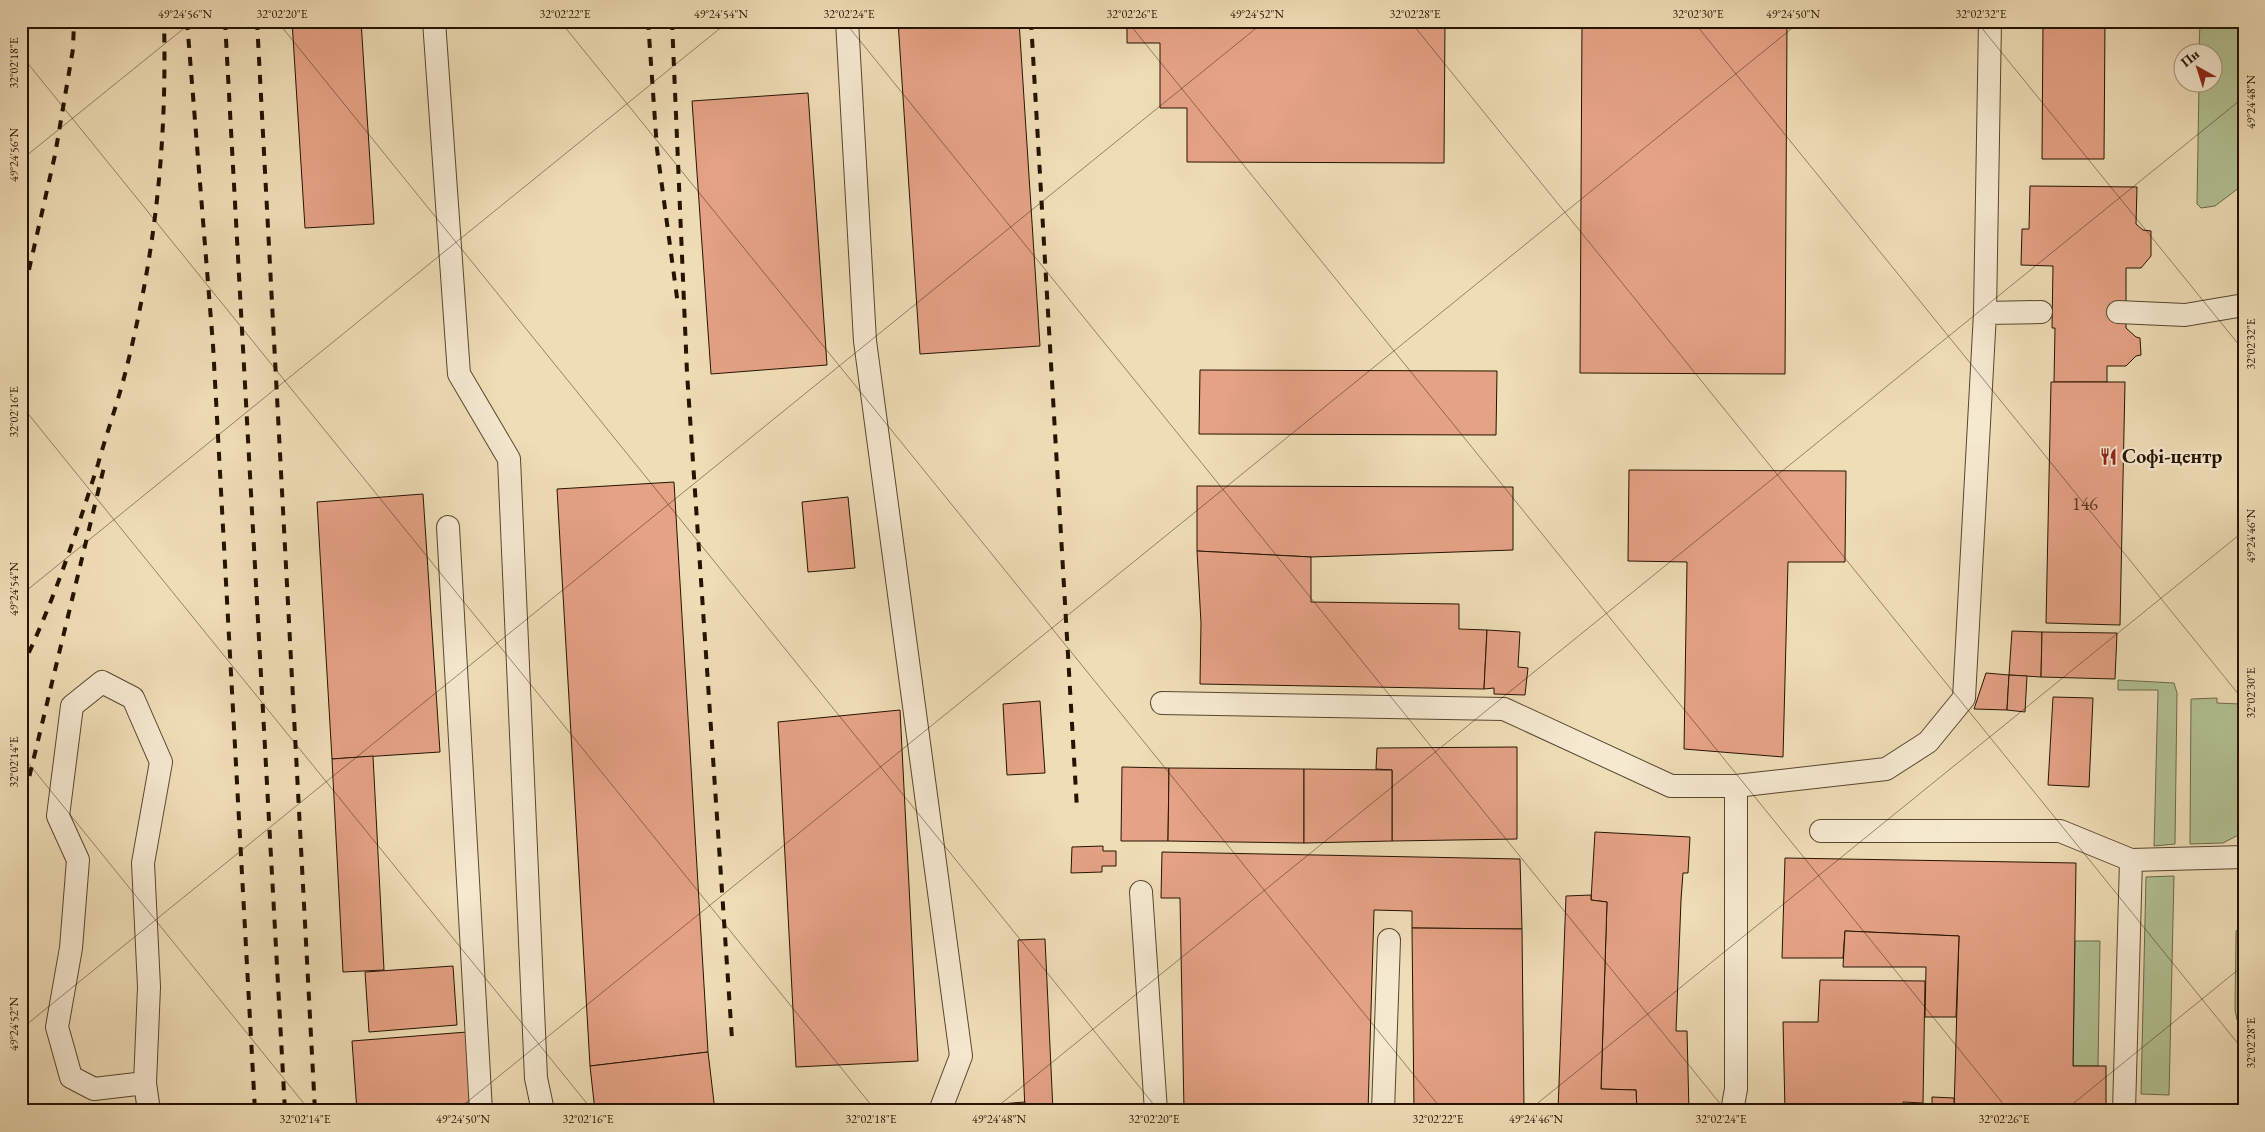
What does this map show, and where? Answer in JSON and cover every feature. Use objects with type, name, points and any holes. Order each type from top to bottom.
[{"type":"lane","points":[[434,21],[460,374],[509,459],[536,1078],[543,1111]]},
{"type":"lane","points":[[848,21],[865,342],[961,1056],[940,1111]]},
{"type":"lane","points":[[1162,702],[1504,709],[1670,786],[1736,786],[1886,769],[1928,742],[1964,698],[1985,313],[1990,21]]},
{"type":"lane","points":[[2118,312],[2185,315],[2244,305]]},
{"type":"lane","points":[[1985,313],[2041,312]]},
{"type":"lane","points":[[448,527],[481,1111]]},
{"type":"lane","points":[[145,1083],[94,1089],[70,1076],[57,1028],[71,948],[78,860],[58,816],[72,706],[102,682],[133,698],[161,762],[143,863],[149,987],[145,1083],[149,1111]]},
{"type":"lane","points":[[1732,1111],[1736,1089],[1736,786]]},
{"type":"lane","points":[[1821,830],[2060,831],[2131,860],[2244,857]]},
{"type":"lane","points":[[2124,1111],[2131,860]]},
{"type":"lane","points":[[1140,892],[1156,1111]]},
{"type":"lane","points":[[1382,1111],[1389,940]]},
{"type":"green space","points":[[2200,21],[2244,21],[2244,184],[2215,206],[2201,208],[2197,204],[2199,92],[2222,92],[2222,42],[2199,42]]},
{"type":"green space","points":[[2118,680],[2174,683],[2177,693],[2175,844],[2154,846],[2158,690],[2118,690]]},
{"type":"green space","points":[[2217,698],[2217,703],[2240,704],[2244,721],[2244,832],[2223,843],[2190,844],[2191,699]]},
{"type":"green space","points":[[2174,876],[2169,1095],[2141,1094],[2146,877]]},
{"type":"green space","points":[[2244,926],[2244,1024],[2242,1025],[2237,1020],[2235,1010],[2236,931]]},
{"type":"green space","points":[[2075,941],[2100,941],[2098,1066],[2073,1066]]},
{"type":"building","points":[[292,21],[361,21],[374,224],[305,228]]},
{"type":"building","points":[[898,21],[1019,21],[1040,346],[920,354]]},
{"type":"building","points":[[1127,21],[1445,21],[1444,163],[1187,162],[1187,108],[1160,108],[1160,43],[1127,43]]},
{"type":"building","points":[[1582,21],[1974,21],[1974,23],[1787,22],[1785,374],[1580,373]]},
{"type":"building","points":[[2043,21],[2105,21],[2104,159],[2042,159]]},
{"type":"building","points":[[808,93],[827,365],[711,374],[692,101]]},
{"type":"building","points":[[2030,186],[2137,187],[2136,224],[2143,230],[2151,231],[2151,256],[2141,268],[2126,268],[2126,328],[2136,337],[2140,338],[2141,355],[2136,356],[2126,366],[2107,366],[2107,382],[2054,382],[2055,328],[2052,328],[2053,266],[2021,265],[2022,229],[2029,229]]},
{"type":"building","points":[[1200,370],[1497,371],[1496,435],[1199,434]]},
{"type":"building","points":[[2051,382],[2125,382],[2120,625],[2046,623]]},
{"type":"building","points":[[1629,470],[1846,471],[1845,562],[1788,562],[1783,757],[1684,749],[1687,562],[1628,561]]},
{"type":"building","points":[[674,482],[708,1052],[590,1066],[557,489]]},
{"type":"building","points":[[1197,486],[1513,487],[1513,550],[1311,557],[1197,551]]},
{"type":"building","points":[[423,494],[440,752],[332,759],[317,502]]},
{"type":"building","points":[[848,497],[855,568],[808,572],[802,502]]},
{"type":"building","points":[[1197,551],[1311,557],[1311,602],[1459,604],[1459,629],[1487,630],[1484,689],[1200,684],[1201,623]]},
{"type":"building","points":[[1487,630],[1520,632],[1518,667],[1528,668],[1525,695],[1494,694],[1494,688],[1484,689]]},
{"type":"building","points":[[2012,631],[2042,632],[2041,677],[2009,675]]},
{"type":"building","points":[[2042,632],[2117,633],[2115,679],[2041,677]]},
{"type":"building","points":[[1986,673],[2009,675],[2007,710],[1974,709]]},
{"type":"building","points":[[2009,675],[2027,676],[2025,712],[2007,710]]},
{"type":"building","points":[[2053,697],[2093,698],[2089,787],[2048,785]]},
{"type":"building","points":[[1040,701],[1045,773],[1007,775],[1003,704]]},
{"type":"building","points":[[900,710],[918,1061],[796,1067],[778,722]]},
{"type":"building","points":[[1517,747],[1517,839],[1392,841],[1392,770],[1376,769],[1377,748]]},
{"type":"building","points":[[373,756],[384,970],[343,972],[332,759]]},
{"type":"building","points":[[1122,767],[1169,768],[1168,841],[1121,841]]},
{"type":"building","points":[[1169,768],[1304,769],[1304,843],[1168,841]]},
{"type":"building","points":[[1304,769],[1392,770],[1392,841],[1304,843]]},
{"type":"building","points":[[1595,832],[1690,837],[1688,873],[1683,873],[1681,900],[1676,1031],[1687,1031],[1689,1111],[1637,1111],[1636,1090],[1601,1089],[1607,902],[1591,900]]},
{"type":"building","points":[[1103,846],[1103,851],[1116,851],[1116,866],[1102,866],[1102,872],[1071,873],[1072,847]]},
{"type":"building","points":[[1162,852],[1520,859],[1522,929],[1412,928],[1412,911],[1374,910],[1368,1111],[1184,1111],[1180,898],[1161,898]]},
{"type":"building","points":[[1785,858],[2076,863],[2073,1066],[2106,1066],[2106,1111],[1954,1111],[1959,936],[1845,931],[1843,958],[1782,958]]},
{"type":"building","points":[[1591,895],[1591,900],[1607,902],[1601,1089],[1636,1090],[1637,1111],[1558,1111],[1566,896]]},
{"type":"building","points":[[1412,928],[1522,929],[1524,1111],[1414,1111]]},
{"type":"building","points":[[1845,931],[1959,936],[1956,1017],[1925,1017],[1926,967],[1843,967]]},
{"type":"building","points":[[1045,939],[1053,1111],[1025,1111],[1018,940]]},
{"type":"building","points":[[453,966],[457,1025],[369,1032],[365,972]]},
{"type":"building","points":[[1820,980],[1925,981],[1923,1103],[1903,1102],[1903,1111],[1785,1111],[1783,1022],[1818,1022]]},
{"type":"building","points":[[467,1032],[471,1103],[400,1108],[400,1111],[357,1111],[352,1041]]},
{"type":"building","points":[[708,1052],[715,1111],[595,1111],[590,1066]]},
{"type":"building","points":[[1932,1097],[1954,1098],[1954,1111],[1932,1111]]},
{"type":"building","points":[[1025,1102],[1025,1111],[1000,1111],[1000,1104]]},
{"type":"railway","points":[[21,305],[55,155],[73,49],[74,21]]},
{"type":"railway","points":[[21,669],[54,594],[81,516],[120,391],[137,323],[158,195],[164,109],[164,21]]},
{"type":"railway","points":[[187,21],[213,345],[255,1111]]},
{"type":"railway","points":[[225,21],[285,1111]]},
{"type":"railway","points":[[257,21],[315,1111]]},
{"type":"railway","points":[[648,21],[657,149],[678,305]]},
{"type":"railway","points":[[672,21],[687,373],[732,1039]]},
{"type":"railway","points":[[1031,21],[1077,809]]},
{"type":"railway","points":[[21,811],[105,463]]},
{"type":"place","name":"Софі-центр","points":[[2108,456]]}]
